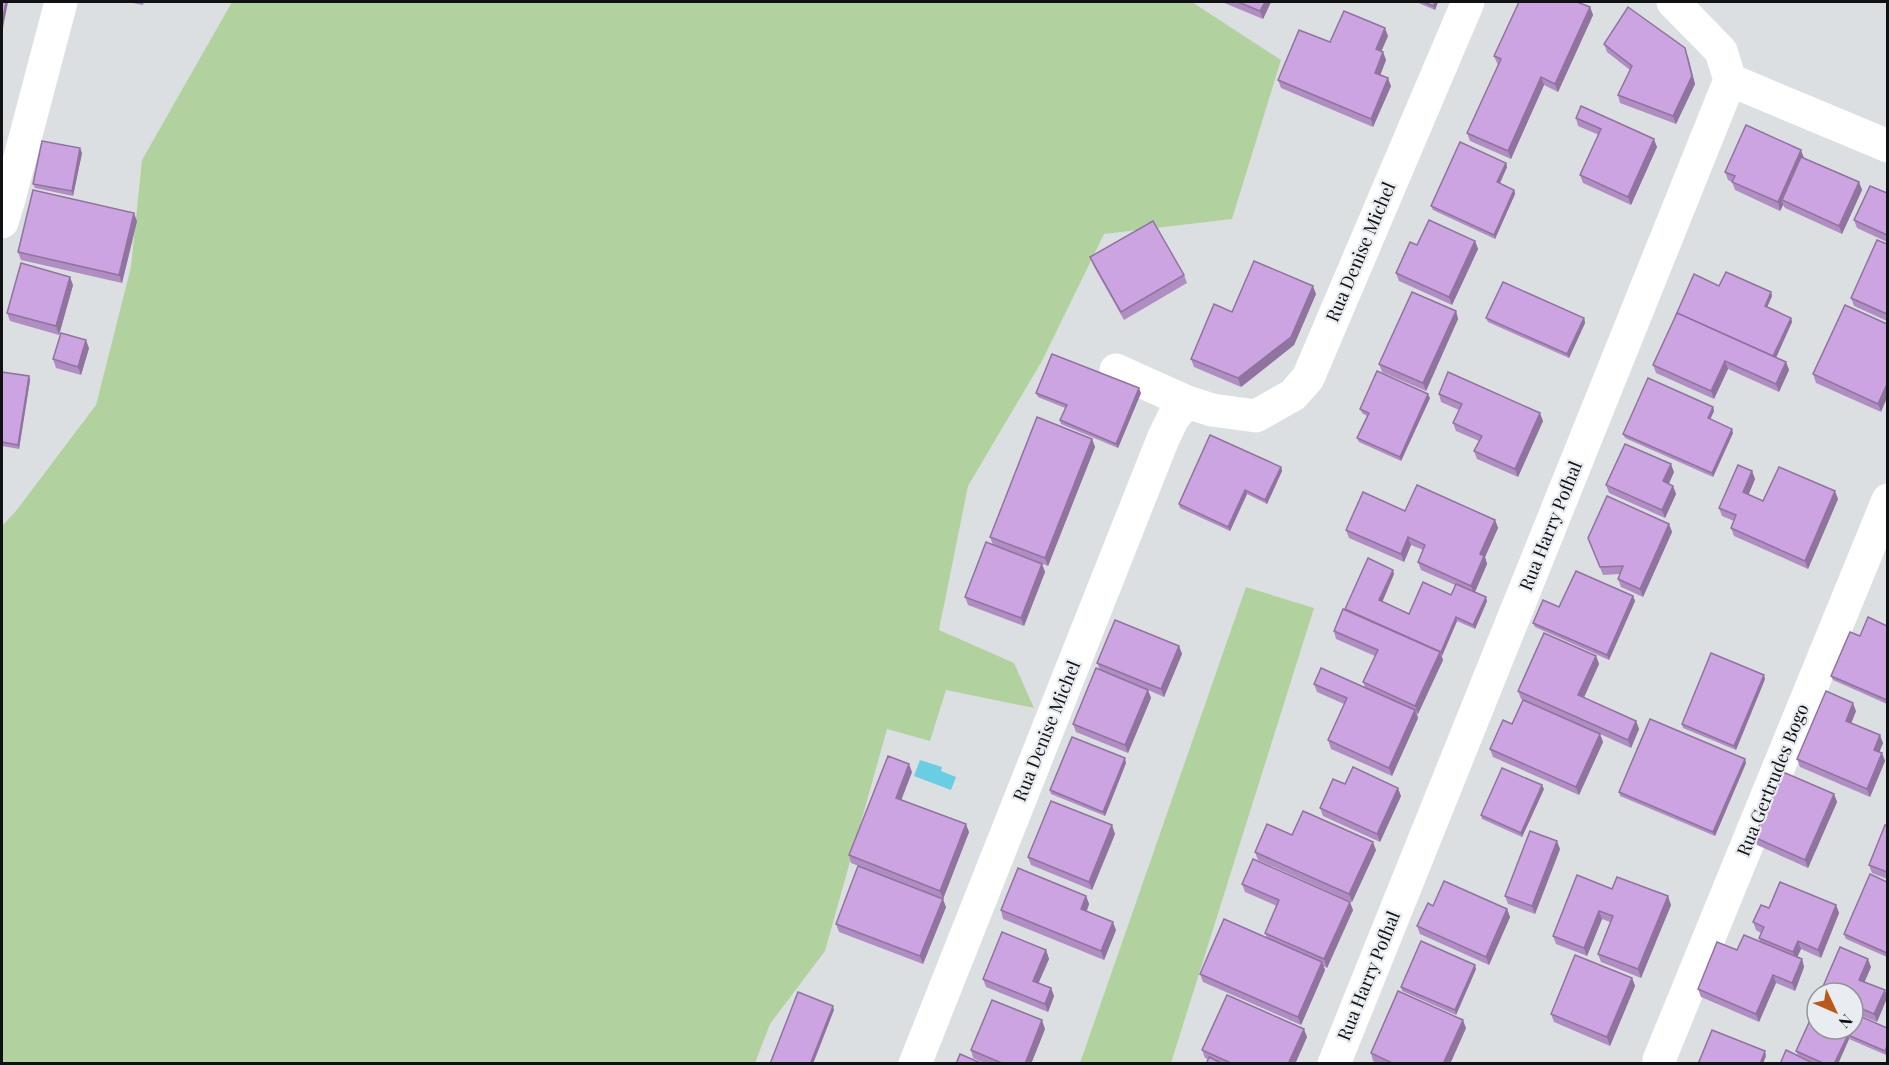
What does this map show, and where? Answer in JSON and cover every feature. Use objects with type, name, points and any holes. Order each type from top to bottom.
[{"type":"street","points":[[2,222],[61,2]]},
{"type":"street","name":"Rua Denise Michel","points":[[1116,370],[1187,402],[1212,410],[1256,416],[1293,395],[1308,378],[1468,2]]},
{"type":"street","points":[[1673,2],[1721,51],[1730,80],[1887,146]]},
{"type":"street","name":"Rua Harry Pofhal","points":[[1334,1064],[1730,80]]},
{"type":"street","name":"Rua Denise Michel","points":[[915,1064],[1163,439],[1173,418],[1187,402]]},
{"type":"street","name":"Rua Gertrudes Bogo","points":[[1659,1060],[1887,500]]},
{"type":"green space","points":[[232,2],[1192,2],[1281,60],[1232,219],[1104,234],[1042,361],[968,486],[939,630],[1014,663],[1034,708],[946,690],[930,741],[887,729],[825,951],[770,1024],[755,1063],[2,1063],[2,526],[16,511],[96,405],[131,267],[142,160]]},
{"type":"green space","points":[[1246,587],[1314,608],[1171,1063],[1080,1063]]},
{"type":"water","points":[[920,760],[942,767],[941,771],[956,777],[951,790],[914,776]]},
{"type":"building","points":[[2,2],[6,2],[2,22]]},
{"type":"building","points":[[1238,2],[1265,2],[1260,11]]},
{"type":"building","points":[[1519,2],[1577,2],[1590,7],[1555,84],[1541,77],[1508,151],[1467,133],[1501,59],[1494,56]]},
{"type":"building","points":[[1628,7],[1685,48],[1692,76],[1673,116],[1618,95],[1632,66],[1604,44]]},
{"type":"building","points":[[1344,11],[1385,28],[1376,49],[1383,52],[1375,73],[1388,78],[1371,119],[1278,80],[1299,30],[1330,42]]},
{"type":"building","points":[[1581,106],[1654,139],[1628,197],[1580,175],[1601,129],[1576,118]]},
{"type":"building","points":[[1746,125],[1801,150],[1778,202],[1732,182],[1735,176],[1725,172]]},
{"type":"building","points":[[42,141],[80,148],[72,191],[33,184]]},
{"type":"building","points":[[1460,142],[1506,163],[1497,182],[1514,190],[1494,235],[1431,206]]},
{"type":"building","points":[[1801,157],[1859,182],[1839,226],[1782,200]]},
{"type":"building","points":[[1870,186],[1887,193],[1887,235],[1854,220]]},
{"type":"building","points":[[33,190],[134,213],[119,275],[18,252]]},
{"type":"building","points":[[1429,220],[1475,241],[1449,297],[1396,273],[1410,242],[1417,245]]},
{"type":"building","points":[[1153,221],[1184,275],[1121,312],[1090,257]]},
{"type":"building","points":[[1877,240],[1887,244],[1887,314],[1851,298]]},
{"type":"building","points":[[1254,261],[1313,286],[1291,337],[1238,378],[1191,359],[1214,304],[1232,312]]},
{"type":"building","points":[[21,263],[70,277],[56,326],[7,313]]},
{"type":"building","points":[[1726,272],[1771,292],[1765,306],[1791,318],[1773,356],[1677,313],[1676,315],[1694,274],[1719,286]]},
{"type":"building","points":[[1503,282],[1584,318],[1567,354],[1486,318]]},
{"type":"building","points":[[1412,292],[1456,311],[1423,383],[1379,364]]},
{"type":"building","points":[[1845,305],[1887,324],[1887,384],[1878,404],[1813,374]]},
{"type":"building","points":[[1677,313],[1786,362],[1776,384],[1725,361],[1711,391],[1653,365]]},
{"type":"building","points":[[61,333],[86,340],[78,367],[53,359]]},
{"type":"building","points":[[1052,354],[1139,388],[1116,444],[1060,420],[1067,405],[1036,393]]},
{"type":"building","points":[[1377,371],[1428,394],[1400,457],[1357,438],[1369,413],[1360,409]]},
{"type":"building","points":[[2,372],[29,376],[18,445],[2,442]]},
{"type":"building","points":[[1448,372],[1540,413],[1515,469],[1474,451],[1482,436],[1453,423],[1462,404],[1439,394]]},
{"type":"building","points":[[1648,378],[1713,407],[1708,418],[1732,429],[1712,473],[1623,434]]},
{"type":"building","points":[[1037,417],[1092,439],[1045,558],[990,537]]},
{"type":"building","points":[[1210,435],[1281,467],[1265,500],[1245,490],[1228,527],[1179,504]]},
{"type":"building","points":[[1625,444],[1671,464],[1663,481],[1673,486],[1662,510],[1606,485]]},
{"type":"building","points":[[1738,465],[1752,471],[1743,492],[1763,501],[1779,467],[1835,491],[1805,561],[1731,528],[1736,515],[1719,508]]},
{"type":"building","points":[[1417,485],[1495,520],[1480,554],[1484,556],[1471,586],[1418,562],[1425,545],[1408,537],[1401,554],[1346,530],[1363,492],[1405,511]]},
{"type":"building","points":[[1607,496],[1669,524],[1640,589],[1618,579],[1623,566],[1600,567],[1588,538]]},
{"type":"building","points":[[986,542],[1042,564],[1021,618],[965,597]]},
{"type":"building","points":[[1368,558],[1393,570],[1379,600],[1409,614],[1423,582],[1451,595],[1456,584],[1486,597],[1473,625],[1456,617],[1441,652],[1345,609]]},
{"type":"building","points":[[1576,571],[1633,596],[1607,655],[1533,623],[1543,600],[1559,607]]},
{"type":"building","points":[[1343,609],[1440,652],[1415,706],[1363,682],[1378,650],[1334,631]]},
{"type":"building","points":[[1868,617],[1887,626],[1887,700],[1831,676],[1850,632],[1860,636]]},
{"type":"building","points":[[1115,620],[1179,646],[1161,689],[1097,663]]},
{"type":"building","points":[[1544,633],[1596,656],[1578,695],[1636,721],[1628,740],[1518,691]]},
{"type":"building","points":[[1711,653],[1764,675],[1734,746],[1682,724]]},
{"type":"building","points":[[1096,668],[1148,690],[1125,745],[1073,724]]},
{"type":"building","points":[[1321,668],[1415,710],[1389,768],[1328,740],[1347,698],[1314,684]]},
{"type":"building","points":[[1826,691],[1853,703],[1846,721],[1880,735],[1874,750],[1882,753],[1867,789],[1797,759]]},
{"type":"building","points":[[1523,700],[1600,734],[1576,787],[1490,749],[1503,720],[1512,724]]},
{"type":"building","points":[[1650,719],[1745,759],[1713,832],[1619,792]]},
{"type":"building","points":[[1072,737],[1125,758],[1103,812],[1050,790]]},
{"type":"building","points":[[888,756],[909,764],[896,798],[966,824],[940,891],[849,855]]},
{"type":"building","points":[[1353,767],[1398,788],[1377,834],[1320,808],[1333,779],[1345,784]]},
{"type":"building","points":[[1502,768],[1542,785],[1521,833],[1481,815]]},
{"type":"building","points":[[1783,772],[1834,794],[1805,860],[1754,837]]},
{"type":"building","points":[[1051,801],[1112,825],[1089,882],[1028,857]]},
{"type":"building","points":[[1303,811],[1373,842],[1349,894],[1255,852],[1267,824],[1292,835]]},
{"type":"building","points":[[1885,825],[1887,826],[1887,872],[1869,865]]},
{"type":"building","points":[[1530,831],[1557,841],[1532,906],[1505,896]]},
{"type":"building","points":[[1253,859],[1350,902],[1324,959],[1265,933],[1279,900],[1242,884]]},
{"type":"building","points":[[858,866],[943,899],[920,956],[836,924]]},
{"type":"building","points":[[1018,868],[1086,896],[1081,909],[1113,922],[1101,951],[1001,910]]},
{"type":"building","points":[[1870,874],[1887,882],[1887,953],[1844,934]]},
{"type":"building","points":[[1577,875],[1612,889],[1617,877],[1668,896],[1638,969],[1598,954],[1613,916],[1599,911],[1584,948],[1553,936]]},
{"type":"building","points":[[1444,881],[1507,909],[1486,957],[1417,926],[1428,903],[1433,906]]},
{"type":"building","points":[[1780,882],[1836,905],[1818,950],[1798,941],[1793,952],[1759,938],[1764,927],[1753,922],[1761,905],[1769,908]]},
{"type":"building","points":[[1224,919],[1322,962],[1298,1017],[1200,974]]},
{"type":"building","points":[[1002,932],[1046,950],[1033,981],[1051,988],[1045,1004],[983,979]]},
{"type":"building","points":[[1744,935],[1802,959],[1792,983],[1773,975],[1756,1014],[1698,989],[1717,942],[1737,950]]},
{"type":"building","points":[[1421,941],[1475,965],[1455,1010],[1401,987]]},
{"type":"building","points":[[1840,947],[1868,959],[1859,980],[1862,981],[1825,981]]},
{"type":"building","points":[[1575,955],[1632,978],[1607,1037],[1551,1014]]},
{"type":"building","points":[[1865,982],[1885,990],[1874,1014],[1865,1010]]},
{"type":"building","points":[[1398,991],[1463,1020],[1443,1064],[1394,1064],[1371,1053]]},
{"type":"building","points":[[798,992],[833,1006],[811,1062],[814,1064],[770,1064]]},
{"type":"building","points":[[1227,995],[1304,1029],[1288,1064],[1233,1064],[1202,1050]]},
{"type":"building","points":[[992,1000],[1042,1020],[1025,1064],[1004,1064],[971,1050]]},
{"type":"building","points":[[1865,1018],[1887,1028],[1885,1051],[1862,1041],[1865,1041]]},
{"type":"building","points":[[1712,1030],[1765,1051],[1760,1064],[1698,1064]]},
{"type":"building","points":[[1805,1031],[1805,1041],[1845,1041],[1834,1064],[1825,1064],[1796,1051]]},
{"type":"building","points":[[1786,1050],[1815,1064],[1780,1064]]},
{"type":"building","points":[[960,1054],[983,1064],[956,1064]]},
{"type":"building","points":[[1209,1057],[1223,1064],[1206,1064]]}]
